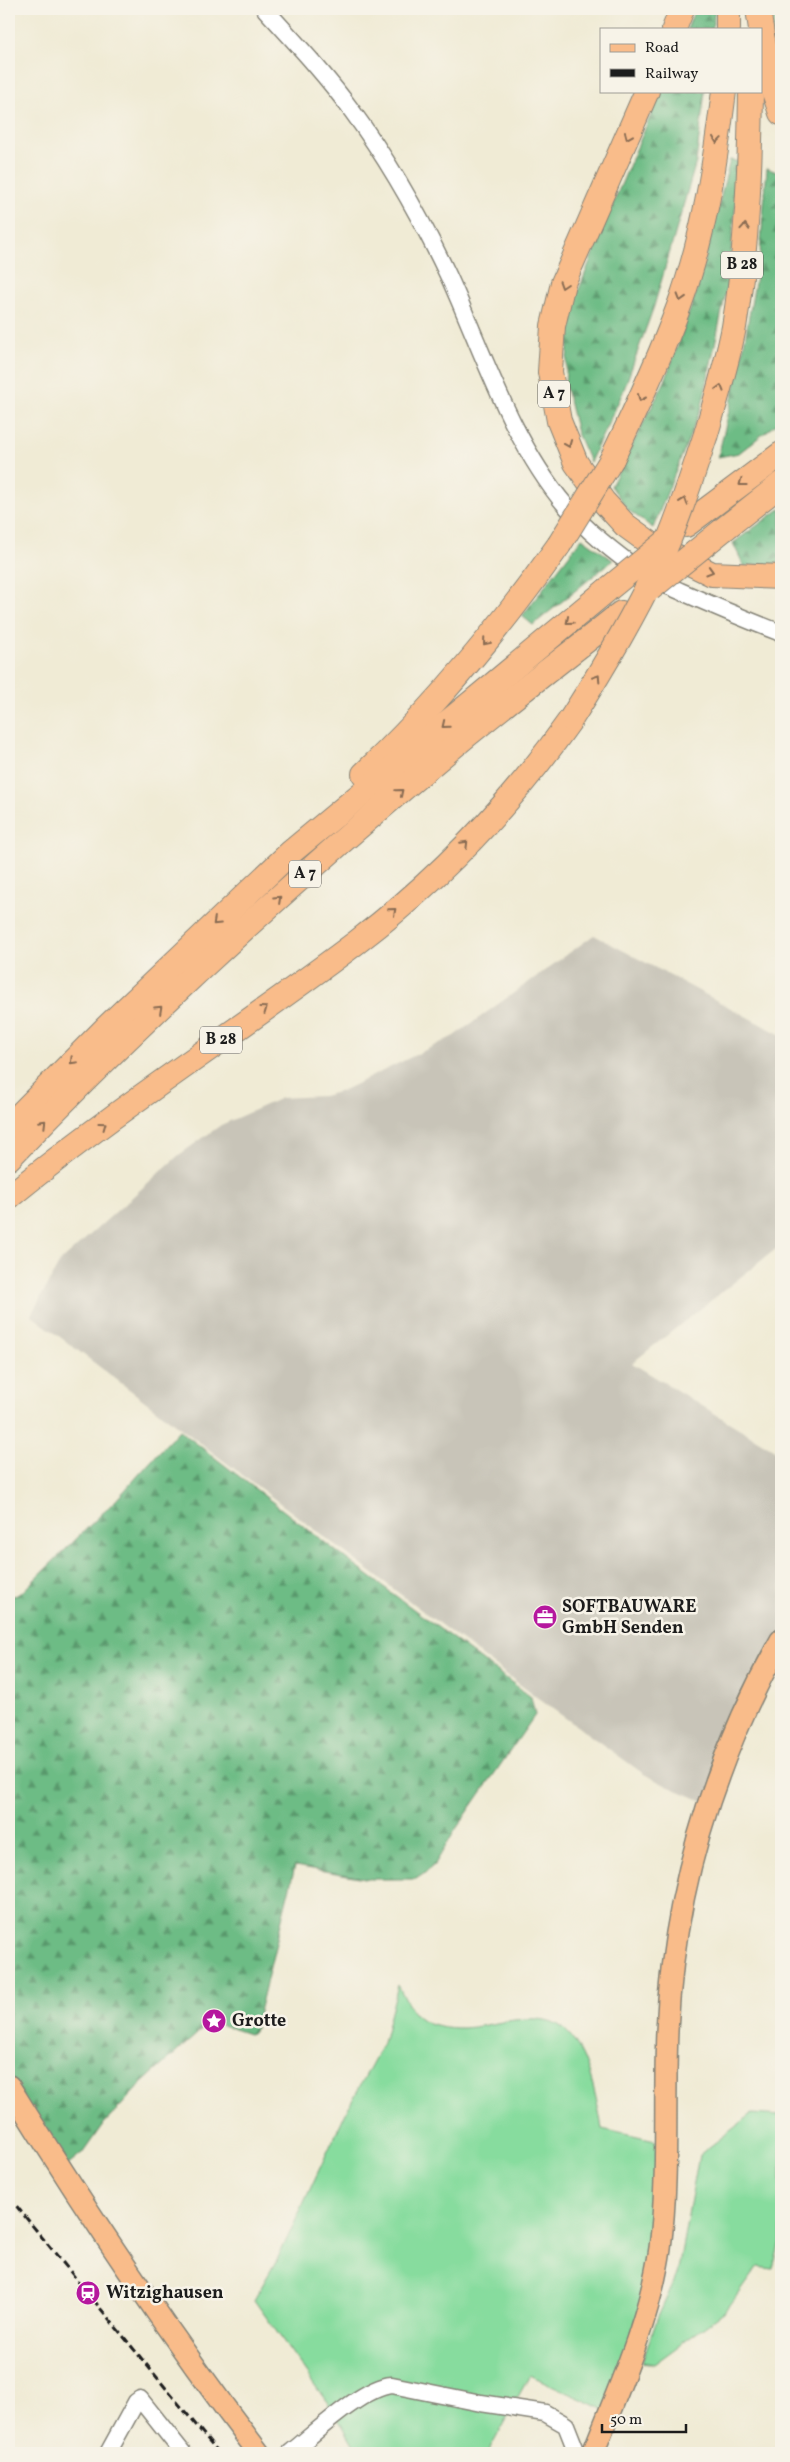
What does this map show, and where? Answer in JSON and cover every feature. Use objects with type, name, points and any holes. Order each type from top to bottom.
[{"type":"highway","points":[[674,28],[682,9]]},
{"type":"highway","points":[[728,9],[728,28]]},
{"type":"highway","points":[[752,9],[752,28]]},
{"type":"highway","points":[[758,9],[761,28]]},
{"type":"highway","points":[[762,35],[770,80],[781,113]]},
{"type":"highway","name":"A 7","points":[[647,92],[563,283],[553,326],[550,372],[559,421],[576,463],[603,501],[625,525],[651,544],[676,558],[712,574],[781,577]]},
{"type":"highway","name":"B 28","points":[[290,853],[298,836],[374,765],[442,695],[517,604],[559,545],[612,459],[660,353],[684,289],[710,192],[724,92]]},
{"type":"highway","name":"B 28","points":[[9,1196],[358,941],[430,878],[499,810],[540,762],[570,719],[608,660],[658,566],[682,506],[724,374],[734,328],[741,280],[750,142],[751,92]]},
{"type":"highway","name":"A 7","points":[[9,1126],[154,982],[290,853],[686,525],[781,454]]},
{"type":"highway","name":"A 7","points":[[9,1158],[151,1016],[335,847],[467,735],[781,484]]},
{"type":"main road","points":[[593,2453],[628,2368],[645,2313],[660,2248],[665,2153],[669,1997],[682,1897],[691,1858],[707,1804],[734,1736],[762,1674],[781,1640]]},
{"type":"main road","points":[[9,2086],[100,2230],[201,2377],[259,2453]]},
{"type":"street","points":[[265,9],[310,58],[352,111],[380,151],[447,274],[487,367],[514,423],[538,466],[567,507],[600,538],[647,576],[710,605],[781,633]]},
{"type":"street","points":[[290,2453],[363,2396],[382,2386],[392,2385],[545,2413],[566,2425],[577,2453]]},
{"type":"street","points":[[108,2453],[136,2402],[140,2400],[183,2453]]},
{"type":"shaded area","points":[[594,935],[781,1035],[781,1245],[632,1363],[781,1454],[781,1635],[705,1802],[644,1774],[543,1702],[31,1315],[60,1262],[179,1155],[221,1125],[281,1098],[323,1096],[342,1091],[454,1036]]},
{"type":"green space","points":[[695,9],[715,9],[712,28],[687,28]]},
{"type":"green space","points":[[772,9],[781,9],[781,73],[774,33]]},
{"type":"green space","points":[[661,92],[705,92],[696,162],[654,306],[623,392],[590,462],[577,433],[565,384],[571,310],[604,225]]},
{"type":"green space","points":[[730,160],[740,162],[728,282],[702,406],[653,528],[628,510],[611,486],[665,381],[698,287]]},
{"type":"green space","points":[[767,168],[781,174],[781,420],[739,453],[718,457],[742,356],[760,254]]},
{"type":"green space","points":[[781,508],[781,563],[744,566],[733,543]]},
{"type":"green space","points":[[582,538],[613,560],[533,625],[522,616]]},
{"type":"green space","points":[[179,1430],[349,1561],[531,1697],[535,1715],[456,1829],[435,1864],[416,1879],[371,1879],[295,1866],[254,2032],[249,2034],[216,2023],[207,2025],[142,2083],[101,2127],[82,2154],[62,2170],[9,2084],[9,1595],[15,1596],[22,1592],[117,1499]]},
{"type":"green space","points":[[398,1985],[409,2007],[415,2014],[422,2020],[445,2027],[483,2026],[524,2019],[545,2020],[559,2025],[570,2035],[579,2048],[586,2064],[592,2082],[602,2129],[664,2143],[658,2249],[607,2411],[530,2375],[490,2448],[490,2453],[358,2453],[334,2412],[254,2300],[280,2254],[345,2114],[383,2043]]},
{"type":"green space","points":[[752,2114],[781,2116],[781,2239],[773,2268],[758,2266],[725,2312],[654,2364],[642,2362],[658,2317],[677,2275],[699,2155]]},
{"type":"railway","points":[[9,2197],[219,2453]]},
{"type":"place","name":"SOFTBAUWARE GmbH Senden","points":[[545,1617]]},
{"type":"place","name":"Grotte","points":[[214,2021]]},
{"type":"place","name":"Witzighausen","points":[[88,2293]]}]
